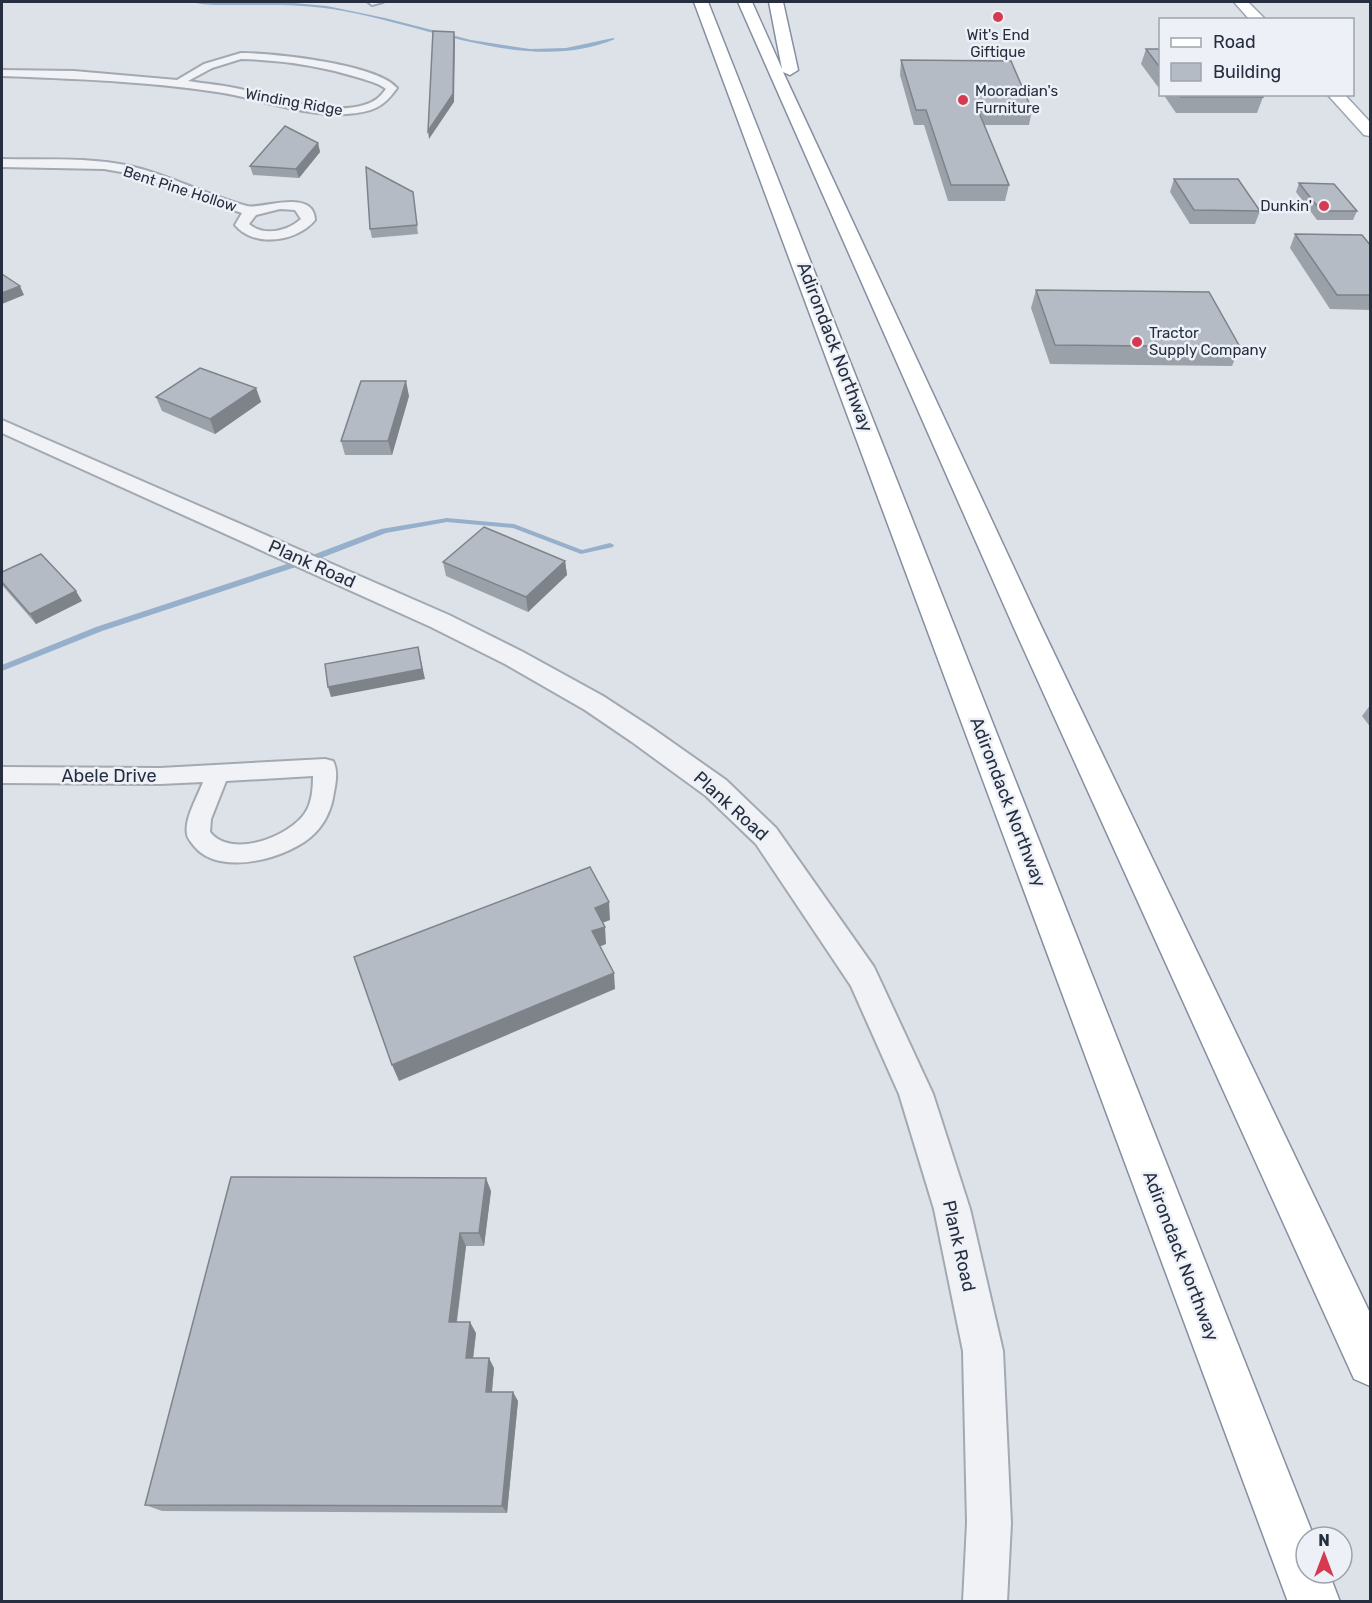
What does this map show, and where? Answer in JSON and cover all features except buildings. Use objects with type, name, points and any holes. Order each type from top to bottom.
[{"type":"main road","name":"Adirondack Northway","points":[[701,2],[1314,1602]]},
{"type":"main road","points":[[745,2],[1028,628],[1371,1363]]},
{"type":"main road","points":[[776,2],[805,139]]},
{"type":"main road","points":[[1241,2],[1257,18]]},
{"type":"main road","points":[[1337,96],[1371,131]]},
{"type":"street","points":[[372,2],[378,2]]},
{"type":"street","name":"Winding Ridge","points":[[2,73],[74,74],[179,83],[330,111],[353,111],[380,104],[389,97],[392,88],[386,83],[327,64],[276,56],[242,56],[215,63],[192,73],[179,83]]},
{"type":"street","name":"Bent Pine Hollow","points":[[2,163],[43,162],[130,170],[251,212]]},
{"type":"street","name":"Plank Road","points":[[2,426],[440,621],[514,658],[594,704],[642,735],[716,788],[766,836],[862,977],[916,1094],[952,1209],[983,1351],[989,1523],[985,1602]]},
{"type":"street","name":"Abele Drive","points":[[2,775],[217,775],[325,767],[323,798],[315,817],[302,832],[277,846],[243,854],[224,852],[207,845],[198,834],[200,819],[217,775]]},
{"type":"waterway","points":[[194,2],[327,7],[471,41],[530,50],[560,50],[613,39]]},
{"type":"waterway","points":[[2,668],[99,629],[305,561],[384,531],[447,520],[514,526],[581,552],[610,545]]},
{"type":"place","name":"Wit's End Giftique","points":[[998,17]]},
{"type":"place","name":"Mooradian's Furniture","points":[[963,100]]},
{"type":"place","name":"Dunkin'","points":[[1324,206]]},
{"type":"place","name":"Tractor Supply Company","points":[[1137,342]]}]
